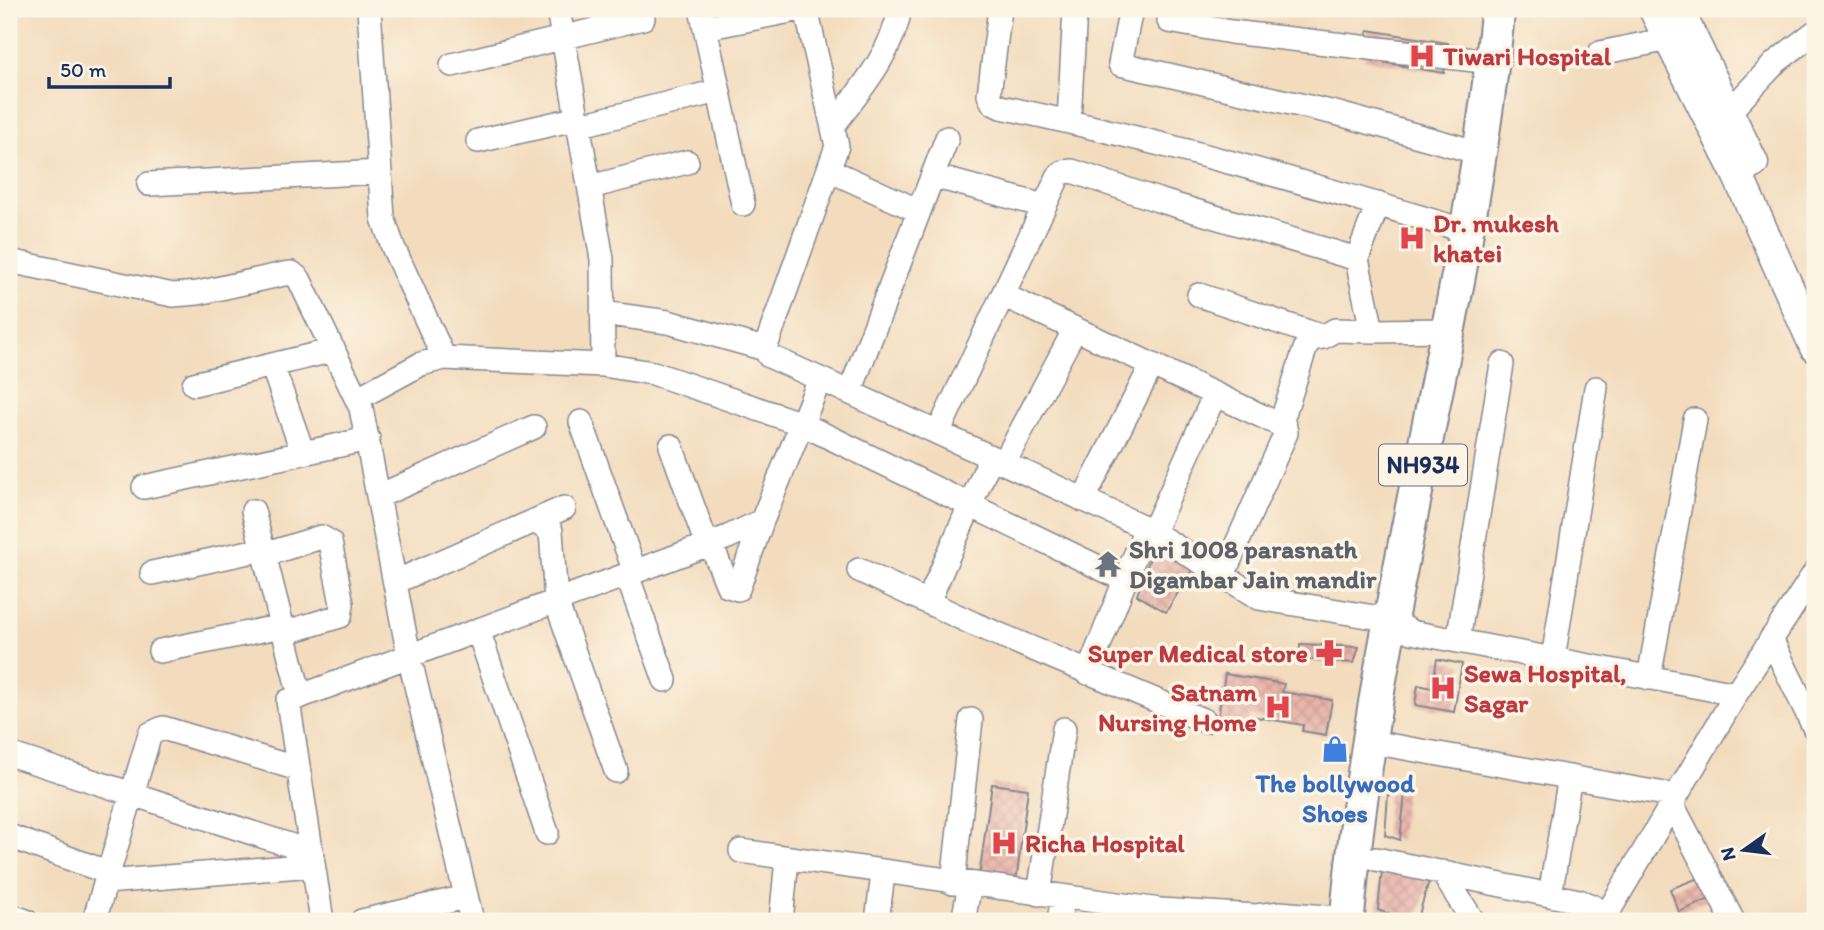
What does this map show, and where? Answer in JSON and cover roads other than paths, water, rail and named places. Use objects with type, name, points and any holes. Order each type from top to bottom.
[{"type":"highway","name":"NH934","points":[[1355,921],[1376,859],[1402,626],[1480,153],[1497,9]]},
{"type":"highway","name":"NH934","points":[[1355,921],[1367,752],[1402,626],[1484,220],[1513,9]]},
{"type":"main road","points":[[1654,9],[1738,176],[1815,346]]},
{"type":"main road","points":[[1678,9],[1815,298]]},
{"type":"street","points":[[369,9],[383,218],[393,247],[444,358]]},
{"type":"street","points":[[558,9],[602,259],[603,365]]},
{"type":"street","points":[[743,204],[703,18],[803,9],[837,146],[765,349]]},
{"type":"street","points":[[833,126],[877,66],[897,24],[900,9]]},
{"type":"street","points":[[1000,9],[989,95],[993,103],[1248,165],[1466,231]]},
{"type":"street","points":[[1069,121],[1075,9]]},
{"type":"street","points":[[1131,9],[1121,64],[1339,114],[1480,153]]},
{"type":"street","points":[[452,65],[643,19]]},
{"type":"street","points":[[1169,21],[1231,32],[1492,62]]},
{"type":"street","points":[[1729,112],[1776,62],[1815,32]]},
{"type":"street","points":[[1600,53],[1668,39]]},
{"type":"street","points":[[478,141],[580,122],[718,91]]},
{"type":"street","points":[[850,392],[947,138]]},
{"type":"street","points":[[590,187],[687,162]]},
{"type":"street","points":[[829,170],[919,211]]},
{"type":"street","points":[[938,433],[1044,206],[1063,172],[1072,171],[1157,200],[1357,259]]},
{"type":"street","points":[[149,184],[380,172]]},
{"type":"street","points":[[933,176],[1044,206]]},
{"type":"street","points":[[1372,331],[1357,259],[1378,204]]},
{"type":"street","points":[[9,261],[173,295],[198,293],[292,273],[299,279],[358,398],[409,656],[472,921]]},
{"type":"street","points":[[1003,295],[1281,423],[1286,433],[1223,575]]},
{"type":"street","points":[[1199,295],[1322,337]]},
{"type":"street","points":[[602,313],[668,322],[765,349],[769,356],[1150,530],[1259,598],[1402,626],[1458,641],[1736,694]]},
{"type":"street","points":[[928,603],[970,505],[1075,329]]},
{"type":"street","points":[[1281,423],[1308,340],[1335,330],[1450,330]]},
{"type":"street","points":[[194,384],[334,350]]},
{"type":"street","points":[[358,398],[421,364],[444,358],[603,365],[653,373],[802,424],[1125,580]]},
{"type":"street","points":[[1458,641],[1502,364]]},
{"type":"street","points":[[272,365],[303,453]]},
{"type":"street","points":[[1083,500],[1153,365]]},
{"type":"street","points":[[671,446],[728,586],[737,589],[820,379]]},
{"type":"street","points":[[1553,659],[1596,388]]},
{"type":"street","points":[[1088,673],[1125,580],[1215,394]]},
{"type":"street","points":[[1649,678],[1695,420]]},
{"type":"street","points":[[581,422],[665,680]]},
{"type":"street","points":[[379,496],[534,427]]},
{"type":"street","points":[[144,487],[368,439]]},
{"type":"street","points":[[395,582],[564,508]]},
{"type":"street","points":[[253,512],[300,696]]},
{"type":"street","points":[[534,521],[551,531],[556,601],[616,771]]},
{"type":"street","points":[[322,921],[288,701],[709,544],[762,521]]},
{"type":"street","points":[[152,573],[264,552],[321,537],[330,542],[342,604],[340,616],[283,629],[160,650]]},
{"type":"street","points":[[859,570],[1088,673],[1205,721]]},
{"type":"street","points":[[1376,859],[1579,901],[1608,919],[1736,694],[1815,572]]},
{"type":"street","points":[[478,630],[547,833]]},
{"type":"street","points":[[1771,639],[1815,729]]},
{"type":"street","points":[[963,921],[961,884],[971,720]]},
{"type":"street","points":[[94,921],[150,734],[163,728],[298,769]]},
{"type":"street","points":[[1039,894],[1064,729]]},
{"type":"street","points":[[1388,745],[1570,777],[1674,800]]},
{"type":"street","points":[[9,754],[312,858]]},
{"type":"street","points":[[1550,895],[1570,777]]},
{"type":"street","points":[[1674,800],[1733,921]]},
{"type":"street","points":[[9,836],[108,877],[312,858]]},
{"type":"street","points":[[741,851],[883,874],[1160,910],[1256,916],[1280,913],[1355,921]]},
{"type":"street","points":[[781,921],[788,859]]},
{"type":"street","points":[[1442,872],[1473,921]]},
{"type":"street","points":[[877,921],[883,874]]},
{"type":"street","points":[[362,921],[466,897]]},
{"type":"street","points":[[1059,921],[1063,897]]},
{"type":"street","points":[[9,915],[26,921]]},
{"type":"place","name":"Tiwari Hospital","points":[[1422,56]]},
{"type":"place","name":"Dr. mukesh khatei","points":[[1412,238]]},
{"type":"place","name":"Shri 1008 parasnath Digambar Jain mandir","points":[[1108,564]]},
{"type":"place","name":"Super Medical store","points":[[1329,653]]},
{"type":"place","name":"Sewa Hospital, Sagar","points":[[1443,688]]},
{"type":"place","name":"Satnam Nursing Home","points":[[1278,707]]},
{"type":"place","name":"The bollywood Shoes","points":[[1335,749]]},
{"type":"place","name":"Richa Hospital","points":[[1004,843]]}]
